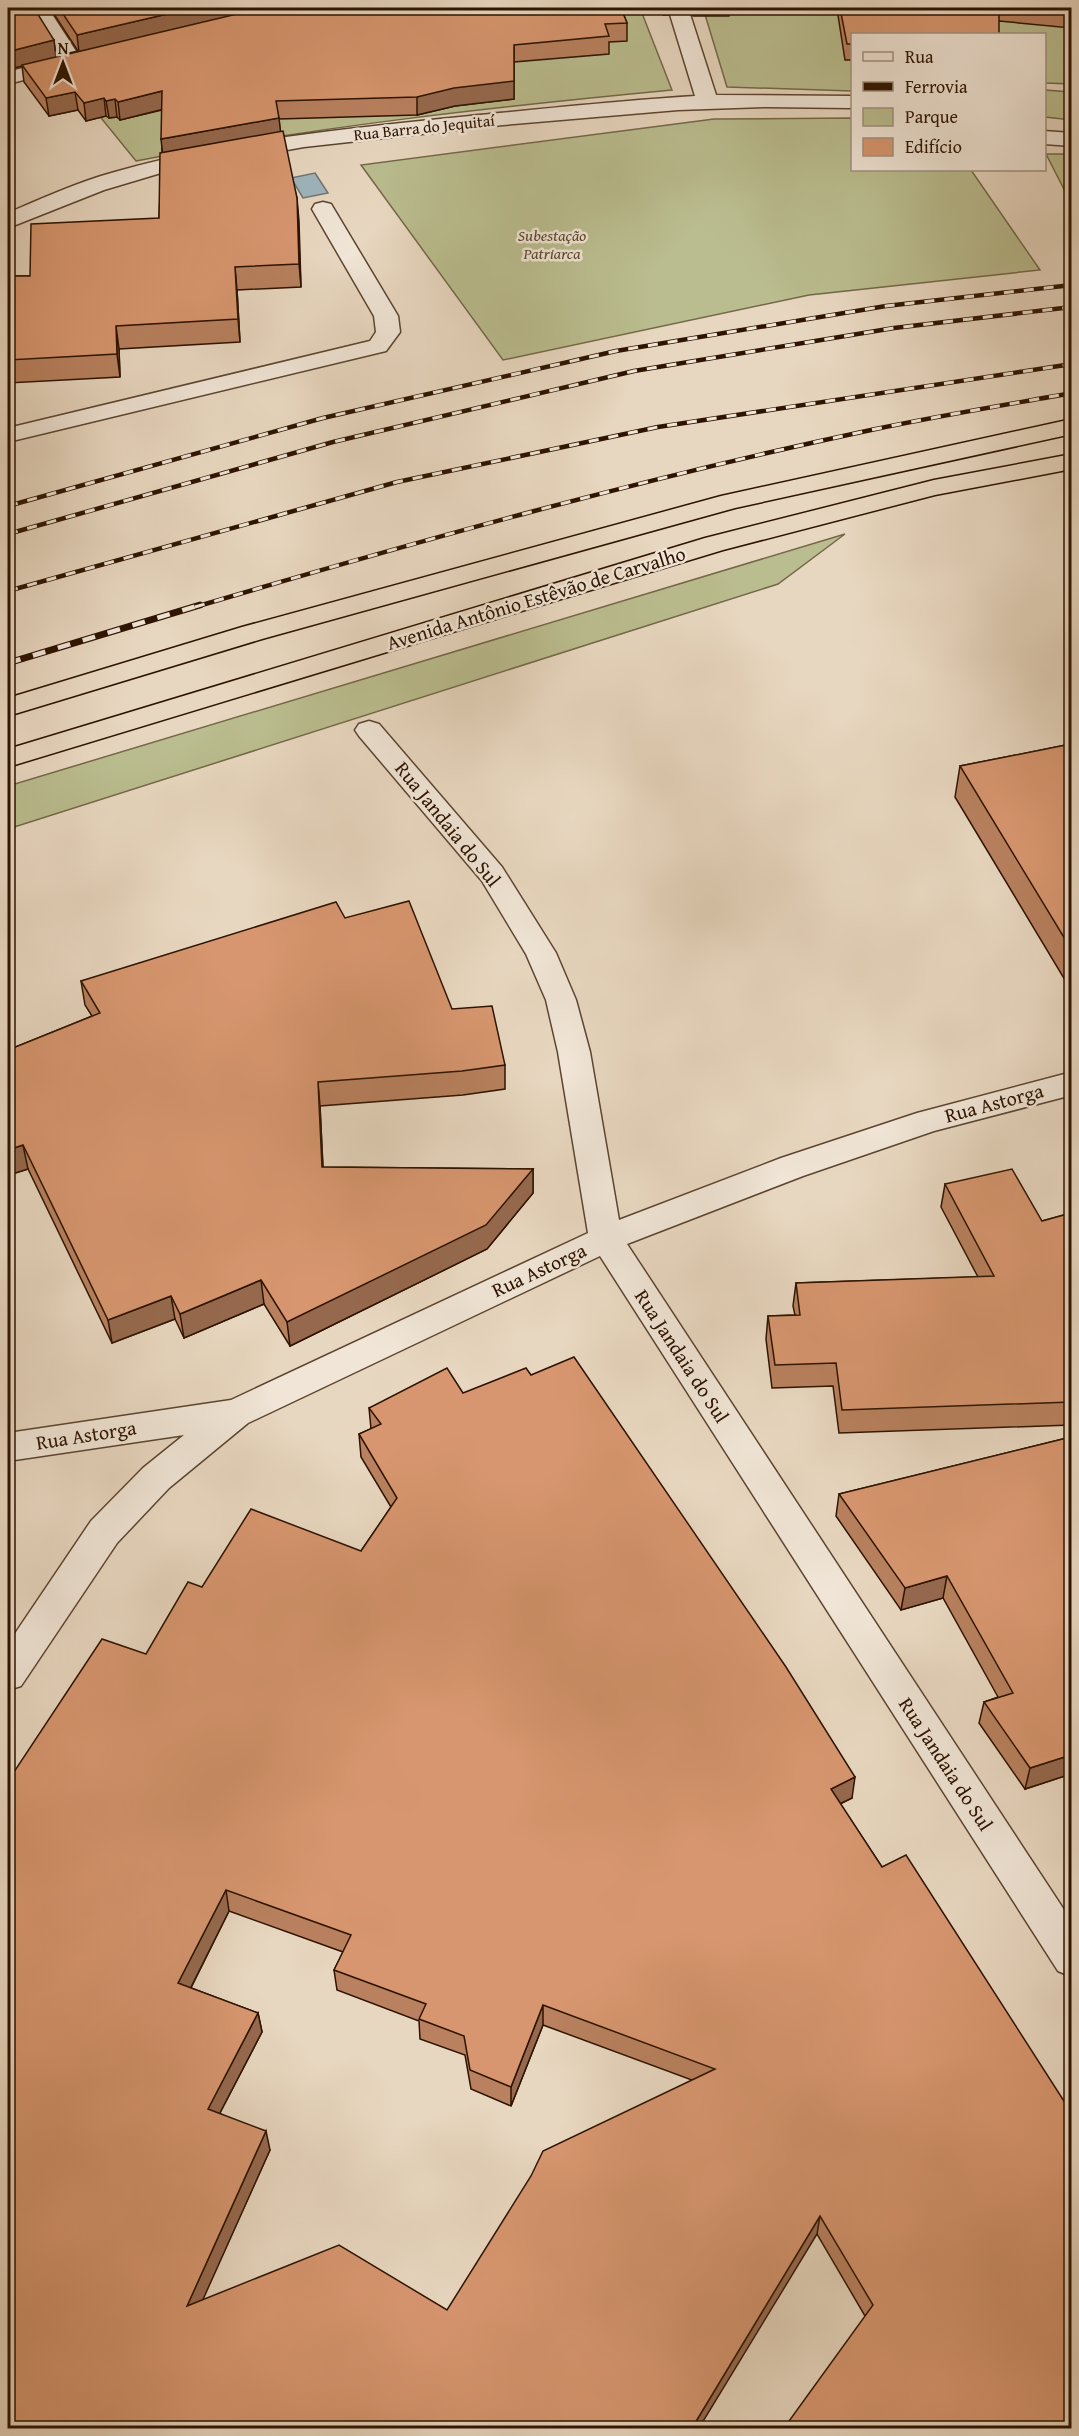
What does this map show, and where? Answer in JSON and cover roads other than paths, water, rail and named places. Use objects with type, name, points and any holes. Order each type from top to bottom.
[{"type":"highway","name":"Avenida Antônio Estêvão de Carvalho","points":[[8,707],[252,633],[730,501],[1071,426]]},
{"type":"highway","name":"Avenida Antônio Estêvão de Carvalho","points":[[8,758],[714,544],[934,488],[1071,461]]},
{"type":"street","points":[[38,8],[72,62]]},
{"type":"street","points":[[678,8],[708,100]]},
{"type":"street","points":[[8,78],[95,56]]},
{"type":"street","name":"Rua Barra do Jequitaí","points":[[8,221],[110,181],[226,154],[342,136],[708,100],[851,102]]},
{"type":"street","points":[[1046,137],[1071,140]]},
{"type":"street","points":[[8,435],[378,346],[386,338],[390,329],[386,316],[322,209]]},
{"type":"street","name":"Rua Jandaia do Sul","points":[[369,730],[492,874],[541,953],[561,1000],[574,1052],[606,1239],[1071,1958]]},
{"type":"street","name":"Rua Astorga","points":[[8,1447],[236,1413],[606,1239],[826,1155],[928,1121],[1071,1083]]},
{"type":"street","points":[[8,1674],[104,1532],[156,1478],[236,1413]]},
{"type":"water","points":[[315,173],[328,193],[303,198],[291,178]]},
{"type":"railway","points":[[8,506],[323,418],[616,351],[886,306],[1072,285]]},
{"type":"railway","points":[[8,534],[333,442],[634,371],[894,328],[1072,307]]},
{"type":"railway","points":[[8,591],[397,482],[658,427],[1072,364]]},
{"type":"railway","points":[[195,607],[447,535],[701,469],[871,430],[1072,393]]},
{"type":"railway","points":[[8,663],[200,605]]},
{"type":"park label","name":"Subestação Patriarca","points":[[552,244]]}]
